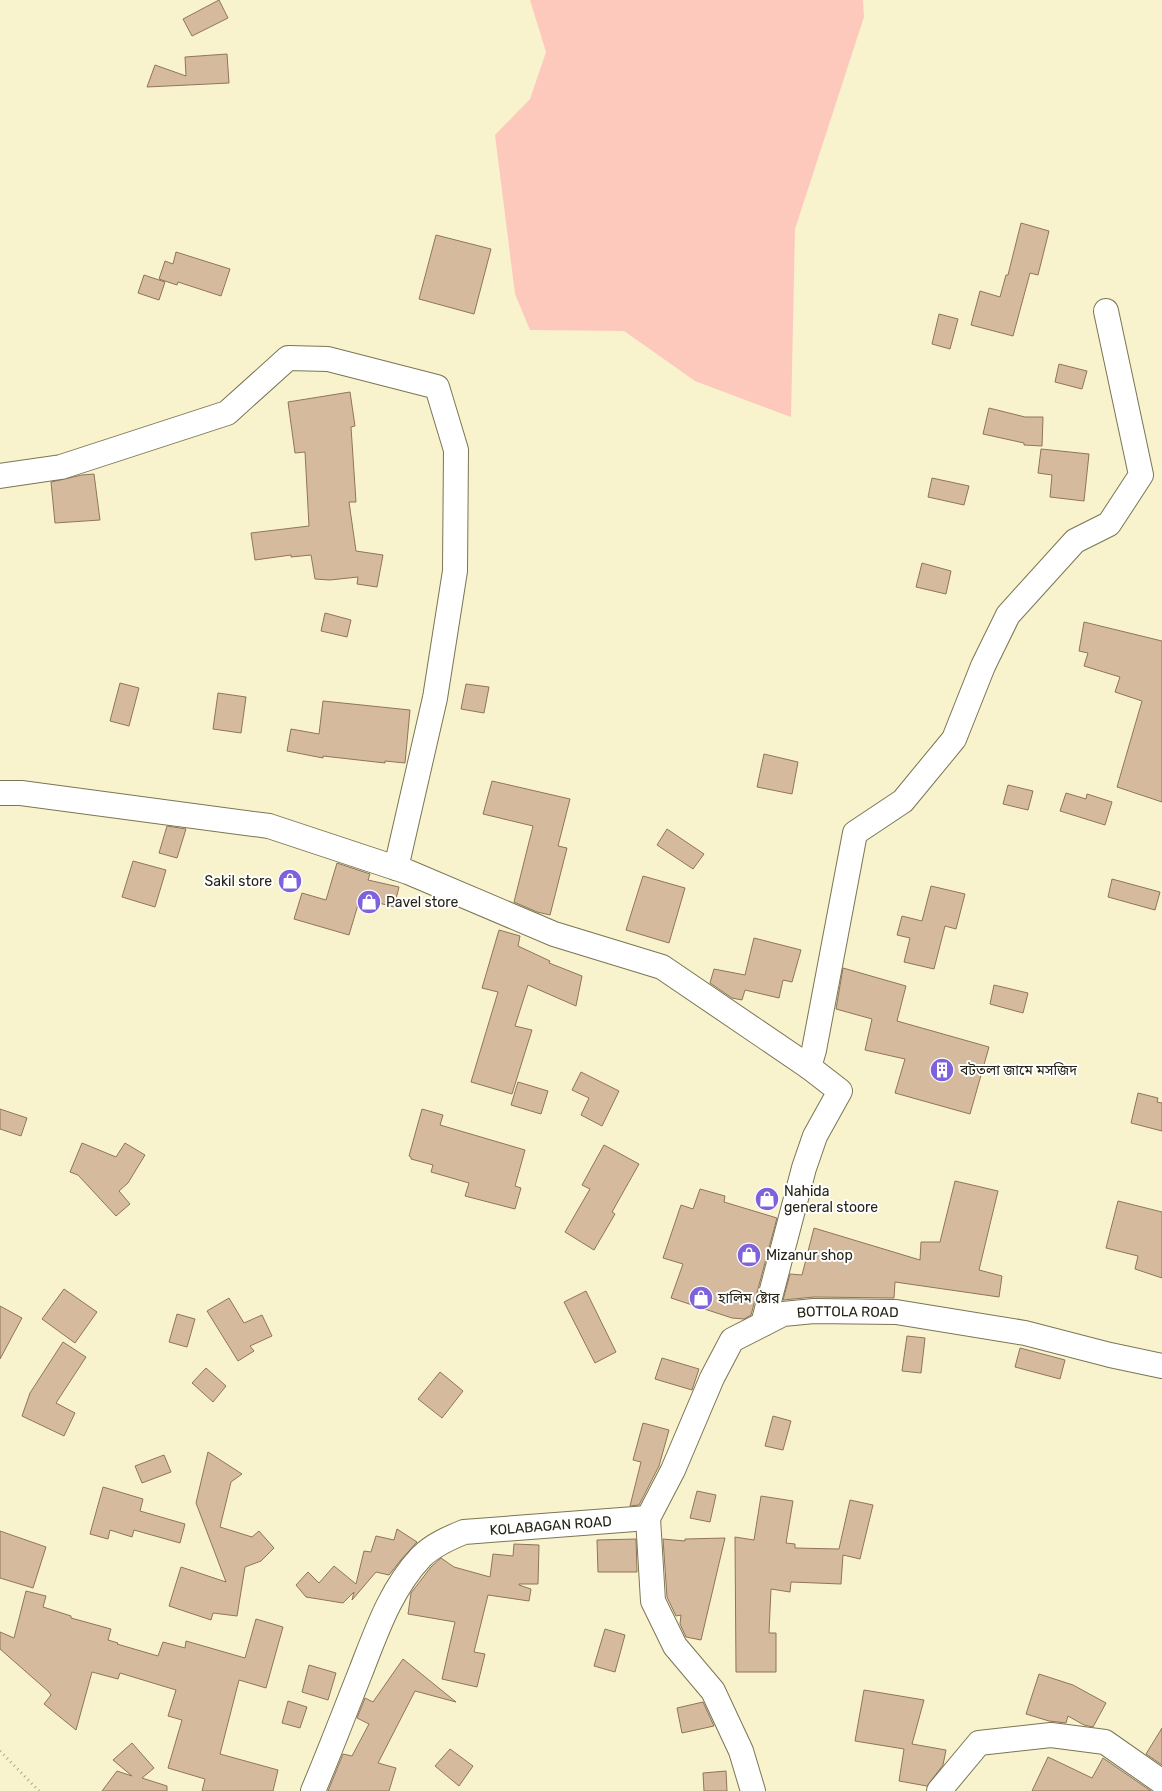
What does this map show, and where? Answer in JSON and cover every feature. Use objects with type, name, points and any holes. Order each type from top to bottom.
[{"type":"street","points":[[809,1067],[814,1050],[855,833],[903,801],[954,739],[983,666],[1008,615],[1075,541],[1109,524],[1141,475],[1106,311]]},
{"type":"street","points":[[0,476],[61,467],[226,413],[288,358],[328,359],[437,387],[456,450],[455,571],[435,698],[396,868]]},
{"type":"street","points":[[0,793],[21,793],[269,826],[396,868],[554,934],[662,967],[809,1067],[840,1090],[815,1136],[804,1168],[763,1324]]},
{"type":"street","name":"BOTTOLA ROAD","points":[[648,1518],[673,1470],[712,1378],[732,1340],[782,1314],[814,1311],[896,1312],[1026,1332],[1110,1355],[1162,1366]]},
{"type":"street","points":[[648,1518],[653,1601],[675,1646],[713,1691],[741,1751],[753,1791]]},
{"type":"street","name":"KOLABAGAN ROAD","points":[[313,1791],[378,1626],[399,1586],[422,1556],[443,1541],[464,1532],[648,1518]]},
{"type":"street","points":[[939,1791],[979,1743],[1051,1735],[1105,1742],[1162,1782]]},
{"type":"path","points":[[0,1751],[39,1791]]},
{"type":"shaded area","points":[[530,0],[863,0],[864,17],[795,229],[791,417],[695,381],[624,331],[530,330],[515,294],[495,135],[530,99],[546,52]]},
{"type":"building","points":[[219,0],[228,18],[192,36],[183,19]]},
{"type":"building","points":[[227,54],[229,83],[147,87],[155,65],[186,76],[185,57]]},
{"type":"building","points":[[1021,223],[1049,231],[1038,275],[1030,273],[1013,336],[971,325],[980,291],[1000,297],[1006,275],[1008,275]]},
{"type":"building","points":[[436,235],[491,249],[474,314],[419,299]]},
{"type":"building","points":[[176,252],[230,269],[221,296],[178,282],[177,285],[159,279],[165,261],[173,264]]},
{"type":"building","points":[[144,275],[165,282],[159,300],[138,293]]},
{"type":"building","points":[[939,314],[958,319],[950,349],[932,344]]},
{"type":"building","points":[[1059,364],[1087,371],[1082,389],[1055,382]]},
{"type":"building","points":[[350,392],[355,426],[351,427],[356,502],[349,502],[356,551],[383,555],[377,587],[357,584],[358,577],[330,580],[315,579],[311,555],[291,557],[291,555],[255,560],[251,533],[309,526],[305,452],[295,453],[288,402]]},
{"type":"building","points":[[989,408],[1025,417],[1043,417],[1042,446],[1024,445],[1024,443],[983,434]]},
{"type":"building","points":[[1041,449],[1089,454],[1084,501],[1050,497],[1052,475],[1038,473]]},
{"type":"building","points":[[94,474],[100,520],[55,523],[51,482]]},
{"type":"building","points":[[932,478],[969,486],[964,505],[928,497]]},
{"type":"building","points":[[922,563],[951,571],[946,594],[916,587]]},
{"type":"building","points":[[325,613],[351,620],[347,637],[321,631]]},
{"type":"building","points":[[1084,622],[1162,641],[1162,802],[1117,787],[1142,701],[1115,692],[1120,677],[1084,666],[1088,653],[1079,651]]},
{"type":"building","points":[[120,683],[139,688],[129,726],[110,721]]},
{"type":"building","points":[[466,684],[489,687],[484,713],[461,709]]},
{"type":"building","points":[[218,693],[246,697],[241,733],[213,729]]},
{"type":"building","points":[[323,701],[410,710],[405,763],[385,761],[385,763],[323,756],[323,758],[287,751],[291,729],[319,734]]},
{"type":"building","points":[[764,754],[798,762],[792,794],[757,787]]},
{"type":"building","points":[[492,781],[570,799],[558,846],[567,848],[550,915],[537,912],[514,902],[533,826],[483,814]]},
{"type":"building","points":[[1008,785],[1033,791],[1028,810],[1003,804]]},
{"type":"building","points":[[1066,793],[1086,799],[1087,794],[1112,802],[1105,825],[1060,811]]},
{"type":"building","points":[[167,826],[186,829],[177,858],[159,853]]},
{"type":"building","points":[[667,829],[704,854],[693,869],[657,845]]},
{"type":"building","points":[[133,861],[166,870],[155,907],[122,897]]},
{"type":"building","points":[[337,863],[370,874],[368,880],[399,887],[394,907],[360,898],[349,935],[294,919],[302,893],[326,900]]},
{"type":"building","points":[[643,876],[685,888],[669,943],[626,930]]},
{"type":"building","points":[[1112,879],[1160,892],[1155,910],[1108,897]]},
{"type":"building","points":[[931,886],[965,894],[956,929],[945,926],[934,969],[904,962],[910,938],[897,935],[902,916],[922,921]]},
{"type":"building","points":[[499,930],[520,936],[518,946],[550,961],[549,963],[582,976],[576,1006],[528,985],[515,1026],[532,1030],[512,1094],[471,1082],[498,992],[482,988]]},
{"type":"building","points":[[754,938],[801,950],[792,982],[783,980],[779,998],[745,990],[742,1000],[732,998],[710,983],[714,969],[745,975]]},
{"type":"building","points":[[843,968],[906,986],[897,1021],[989,1047],[970,1114],[895,1093],[905,1059],[865,1050],[872,1019],[836,1009]]},
{"type":"building","points":[[994,985],[1028,993],[1023,1013],[990,1004]]},
{"type":"building","points":[[581,1072],[619,1091],[602,1126],[581,1115],[589,1098],[572,1090]]},
{"type":"building","points":[[518,1082],[548,1091],[541,1114],[511,1105]]},
{"type":"building","points":[[1138,1093],[1158,1098],[1157,1102],[1162,1103],[1162,1131],[1131,1123]]},
{"type":"building","points":[[0,1109],[27,1118],[21,1136],[0,1129]]},
{"type":"building","points":[[422,1109],[443,1115],[440,1125],[525,1150],[515,1186],[521,1188],[515,1209],[465,1196],[469,1183],[431,1172],[433,1165],[411,1159],[409,1156]]},
{"type":"building","points":[[82,1143],[116,1157],[125,1143],[145,1155],[128,1183],[119,1191],[130,1204],[116,1216],[78,1175],[70,1172]]},
{"type":"building","points":[[604,1145],[639,1164],[612,1212],[615,1214],[594,1250],[565,1232],[590,1189],[582,1185]]},
{"type":"building","points":[[955,1181],[998,1191],[979,1270],[1002,1276],[999,1297],[895,1282],[894,1298],[814,1297],[783,1300],[790,1274],[802,1275],[814,1228],[920,1260],[921,1242],[940,1242]]},
{"type":"building","points":[[700,1189],[725,1196],[724,1202],[777,1218],[751,1315],[744,1319],[732,1318],[671,1298],[683,1264],[663,1258],[681,1205],[693,1209]]},
{"type":"building","points":[[1118,1201],[1162,1212],[1162,1278],[1135,1269],[1138,1256],[1106,1248]]},
{"type":"building","points":[[64,1289],[97,1312],[75,1343],[42,1319]]},
{"type":"building","points":[[586,1291],[616,1352],[595,1363],[564,1302]]},
{"type":"building","points":[[229,1298],[244,1323],[262,1315],[272,1336],[250,1346],[254,1351],[238,1361],[207,1311]]},
{"type":"building","points":[[0,1306],[22,1318],[0,1359]]},
{"type":"building","points":[[177,1314],[195,1319],[187,1347],[169,1342]]},
{"type":"building","points":[[907,1336],[925,1338],[921,1373],[902,1371]]},
{"type":"building","points":[[63,1342],[86,1357],[56,1403],[75,1413],[64,1436],[22,1416],[30,1393]]},
{"type":"building","points":[[1020,1348],[1065,1360],[1060,1379],[1015,1367]]},
{"type":"building","points":[[662,1358],[699,1369],[692,1390],[655,1379]]},
{"type":"building","points":[[206,1368],[226,1386],[213,1402],[192,1383]]},
{"type":"building","points":[[440,1372],[463,1391],[442,1418],[418,1399]]},
{"type":"building","points":[[773,1416],[791,1421],[783,1450],[765,1446]]},
{"type":"building","points":[[643,1423],[669,1430],[659,1466],[639,1505],[630,1506],[641,1462],[633,1460]]},
{"type":"building","points":[[208,1452],[242,1474],[231,1482],[220,1527],[252,1537],[259,1531],[274,1548],[261,1561],[245,1567],[237,1616],[213,1613],[211,1620],[169,1606],[181,1567],[226,1582],[196,1503]]},
{"type":"building","points":[[164,1455],[171,1472],[142,1483],[135,1466]]},
{"type":"building","points":[[103,1487],[143,1499],[140,1511],[185,1524],[180,1543],[134,1530],[132,1537],[110,1530],[108,1539],[90,1534]]},
{"type":"building","points":[[697,1491],[716,1495],[710,1522],[690,1518]]},
{"type":"building","points":[[761,1496],[793,1501],[786,1543],[795,1544],[795,1548],[839,1549],[850,1500],[873,1505],[860,1559],[843,1555],[841,1584],[791,1582],[790,1592],[771,1589],[769,1633],[776,1633],[776,1672],[736,1672],[735,1537],[754,1540]]},
{"type":"building","points":[[397,1529],[417,1542],[389,1575],[376,1572],[352,1600],[354,1592],[343,1603],[306,1597],[296,1585],[308,1572],[319,1583],[334,1566],[356,1584],[364,1551],[371,1552],[376,1536],[394,1540]]},
{"type":"building","points":[[0,1531],[46,1547],[33,1588],[0,1578]]},
{"type":"building","points":[[725,1538],[701,1640],[686,1637],[680,1624],[681,1615],[676,1616],[667,1597],[663,1539],[685,1541],[685,1539]]},
{"type":"building","points":[[636,1539],[637,1572],[598,1572],[597,1540]]},
{"type":"building","points":[[514,1544],[539,1545],[538,1584],[519,1584],[531,1589],[529,1601],[488,1595],[474,1652],[485,1654],[477,1687],[442,1679],[455,1622],[408,1614],[411,1593],[431,1567],[441,1558],[454,1567],[490,1577],[493,1554],[513,1556]]},
{"type":"building","points":[[26,1591],[46,1596],[43,1607],[71,1616],[71,1618],[111,1629],[108,1640],[158,1656],[163,1642],[185,1648],[186,1641],[245,1658],[256,1619],[283,1627],[266,1688],[239,1680],[220,1754],[278,1770],[273,1791],[202,1791],[205,1779],[168,1768],[182,1720],[168,1716],[176,1690],[120,1673],[118,1679],[92,1672],[76,1730],[44,1704],[51,1695],[49,1692],[0,1649],[0,1632],[14,1638]]},
{"type":"building","points":[[605,1629],[625,1635],[615,1672],[594,1666]]},
{"type":"building","points":[[403,1659],[456,1702],[415,1691],[378,1763],[396,1768],[389,1791],[328,1791],[343,1754],[352,1756],[369,1724],[357,1718],[365,1698],[373,1702]]},
{"type":"building","points":[[309,1665],[336,1673],[328,1700],[302,1692]]},
{"type":"building","points":[[1039,1674],[1073,1685],[1106,1703],[1093,1727],[1084,1725],[1068,1716],[1066,1723],[1049,1721],[1026,1714]]},
{"type":"building","points":[[864,1690],[924,1700],[912,1744],[946,1750],[943,1765],[927,1786],[899,1781],[904,1749],[855,1741]]},
{"type":"building","points":[[288,1701],[307,1707],[300,1728],[282,1723]]},
{"type":"building","points":[[703,1702],[714,1726],[682,1733],[677,1708]]},
{"type":"building","points":[[1162,1728],[1162,1765],[1146,1754]]},
{"type":"building","points":[[132,1743],[154,1768],[142,1778],[167,1786],[167,1791],[102,1791],[117,1771],[132,1776],[113,1760]]},
{"type":"building","points":[[450,1749],[473,1766],[459,1786],[435,1766]]},
{"type":"building","points":[[1048,1757],[1092,1778],[1103,1758],[1151,1791],[1032,1791]]},
{"type":"building","points":[[726,1771],[727,1791],[704,1791],[703,1773]]},
{"type":"place","name":"Sakil store","points":[[290,881]]},
{"type":"place","name":"Pavel store","points":[[369,902]]},
{"type":"place","name":"বটতলা জামে মসজিদ","points":[[942,1070]]},
{"type":"place","name":"Nahida general stoore","points":[[767,1199]]},
{"type":"place","name":"Mizanur shop","points":[[749,1255]]},
{"type":"place","name":"হালিম ষ্টোর","points":[[701,1298]]}]
